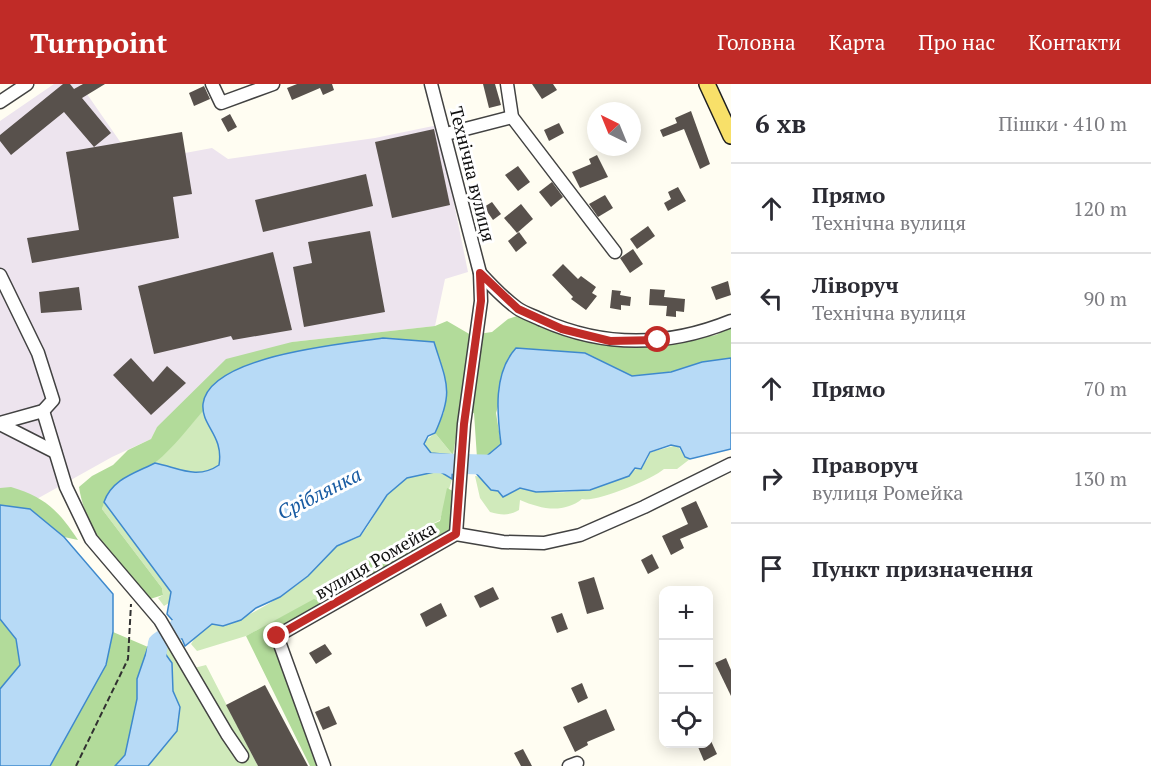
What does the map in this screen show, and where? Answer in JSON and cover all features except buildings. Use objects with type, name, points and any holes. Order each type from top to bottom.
[{"type":"main road","points":[[707,84],[731,136]]},
{"type":"street","points":[[0,102],[27,84]]},
{"type":"street","points":[[212,84],[221,103],[273,84]]},
{"type":"street","name":"Технічна вулиця","points":[[430,84],[446,134],[480,273],[481,301],[464,424],[456,534]]},
{"type":"street","points":[[507,84],[512,117],[615,252]]},
{"type":"street","points":[[446,134],[512,117]]},
{"type":"street","points":[[480,273],[518,309],[562,329],[610,341],[658,340],[709,330],[731,321]]},
{"type":"street","points":[[0,275],[38,353],[52,400],[43,411],[0,423]]},
{"type":"street","points":[[43,411],[66,487],[91,539],[160,620],[242,756]]},
{"type":"street","points":[[0,423],[56,452]]},
{"type":"street","name":"вулиця Ромейка","points":[[324,766],[277,636],[456,534],[503,542],[544,543],[580,535],[644,507],[731,464]]},
{"type":"path","points":[[76,766],[128,659],[131,586]]},
{"type":"shaded area","points":[[54,84],[80,84],[121,143],[185,153],[212,148],[228,159],[375,138],[438,125],[468,272],[445,279],[435,326],[292,342],[157,427],[151,439],[112,457],[35,500],[0,504],[0,121]]},
{"type":"green space","points":[[517,316],[553,329],[621,346],[663,344],[716,335],[731,327],[731,358],[700,363],[671,372],[632,376],[585,353],[516,348],[496,413],[501,444],[482,459],[477,458],[474,413],[459,419],[453,455],[435,433],[444,412],[203,403],[204,410],[169,450],[147,468],[124,479],[112,488],[102,509],[162,588],[163,595],[150,599],[116,562],[88,519],[79,487],[92,476],[113,465],[128,450],[151,439],[157,427],[226,359],[292,342],[435,326],[447,321],[471,335],[492,332],[508,319]]},
{"type":"green space","points":[[204,410],[220,442],[220,465],[204,472],[188,472],[155,463]]},
{"type":"green space","points":[[435,433],[453,455],[431,453],[426,449],[425,441]]},
{"type":"green space","points":[[677,445],[685,457],[690,459],[677,469],[664,469],[624,489],[599,497],[582,499],[567,507],[544,508],[520,500],[519,510],[515,512],[498,514],[490,512],[480,498],[475,476],[482,477],[510,493],[520,488],[553,492],[586,490],[602,486],[631,473],[645,462],[651,452]]},
{"type":"green space","points":[[439,471],[452,479],[440,520],[422,529],[405,543],[387,549],[379,558],[364,561],[347,571],[361,584],[325,604],[296,610],[246,636],[197,651],[191,644],[198,633],[212,624],[222,624],[248,615],[300,583],[337,546],[362,534],[387,495],[400,482],[408,477]]},
{"type":"green space","points":[[11,487],[33,495],[50,506],[78,540],[64,537],[30,509],[0,505],[0,488]]},
{"type":"green space","points":[[447,488],[457,493],[453,532],[361,584],[346,570],[364,561],[379,558],[387,549],[405,543],[422,529],[440,521]]},
{"type":"green space","points":[[104,502],[171,592],[169,603],[164,606],[158,598],[163,595],[162,588],[102,509]]},
{"type":"green space","points":[[314,599],[325,604],[271,635],[320,766],[310,766],[246,636]]},
{"type":"green space","points":[[0,619],[16,639],[20,665],[0,689]]},
{"type":"green space","points":[[113,632],[148,647],[137,679],[137,699],[125,755],[115,766],[50,766],[106,665]]},
{"type":"green space","points":[[164,644],[174,645],[186,670],[206,665],[258,766],[148,766],[180,707],[173,691],[172,663],[164,652]]},
{"type":"water","points":[[383,338],[434,342],[445,378],[446,397],[445,407],[435,433],[428,436],[424,444],[431,453],[453,455],[452,479],[439,471],[407,478],[387,495],[360,536],[337,546],[308,576],[280,597],[256,608],[241,620],[223,626],[212,624],[185,646],[182,639],[174,636],[171,626],[173,621],[167,614],[171,592],[104,502],[108,494],[118,482],[155,463],[188,472],[203,472],[219,465],[220,455],[216,438],[205,419],[203,404],[211,387],[228,374],[253,363],[281,355]]},
{"type":"water","points":[[516,348],[585,353],[632,376],[671,372],[702,362],[731,358],[731,449],[690,459],[685,457],[680,447],[671,445],[650,452],[641,469],[635,468],[629,476],[590,490],[536,492],[520,488],[503,497],[498,491],[491,490],[474,471],[477,458],[483,459],[501,444],[498,419],[500,381],[503,369]]},
{"type":"water","points":[[0,505],[30,509],[64,537],[113,594],[113,632],[106,665],[50,766],[0,766],[0,689],[20,665],[16,639],[0,619]]},
{"type":"water","points":[[164,644],[164,652],[172,663],[173,691],[180,707],[177,731],[148,766],[115,766],[125,755],[137,699],[137,679],[148,647]]},
{"type":"waterway","name":"Сріблянка","points":[[426,463],[502,465]]},
{"type":"waterway","name":"Сріблянка","points":[[154,671],[158,643],[184,624]]},
{"type":"route","points":[[277,636],[456,534],[464,424],[481,301],[480,273],[493,288],[518,309],[562,329],[610,341],[658,340]]}]
